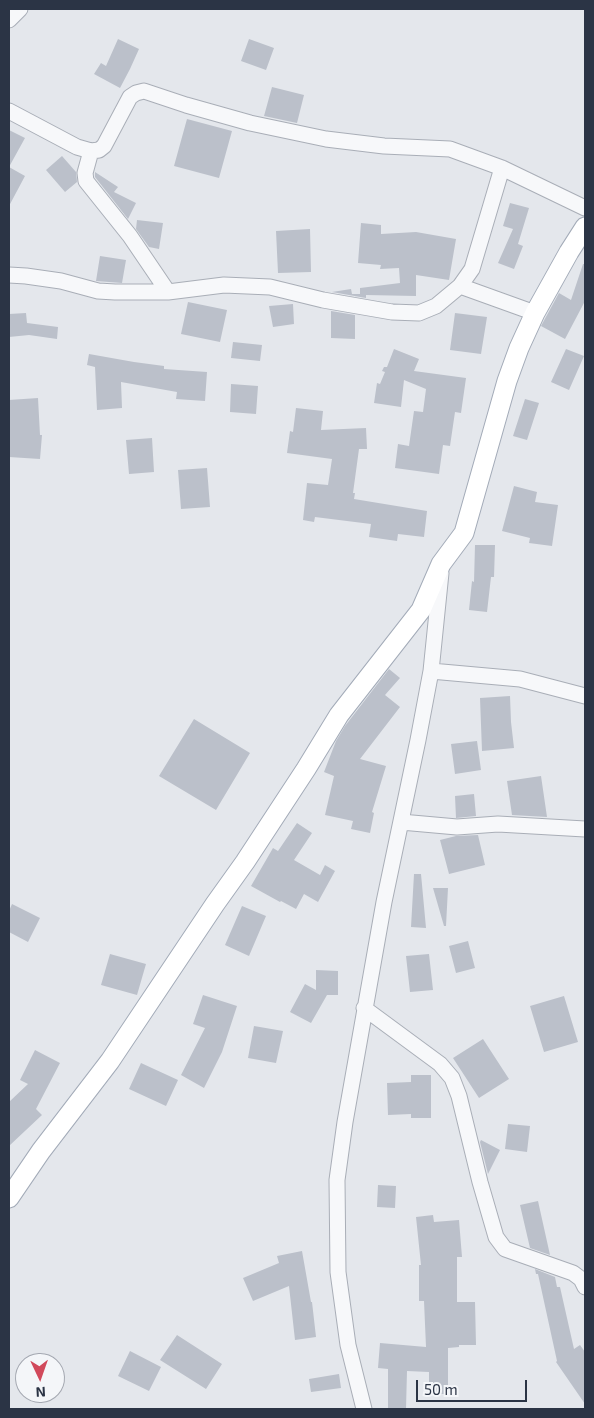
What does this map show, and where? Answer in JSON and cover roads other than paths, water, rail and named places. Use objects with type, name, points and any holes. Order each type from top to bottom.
[{"type":"main road","points":[[9,1198],[41,1152],[110,1061],[245,862],[339,715],[421,610],[442,564],[464,533],[507,381],[519,348],[535,313],[585,227]]},
{"type":"street","points":[[9,20],[20,9]]},
{"type":"street","points":[[9,111],[77,147],[92,151],[99,150],[104,146],[130,98],[136,93],[144,91],[250,123],[326,139],[384,146],[450,149],[502,168],[585,208]]},
{"type":"street","points":[[92,151],[85,173],[86,181],[130,236],[168,292]]},
{"type":"street","points":[[9,275],[61,281],[98,291],[168,292],[224,285],[270,286],[323,300],[392,312],[419,313],[436,306],[460,286],[472,269],[502,168]]},
{"type":"street","points":[[460,286],[535,313]]},
{"type":"street","points":[[364,1409],[348,1345],[338,1272],[337,1180],[364,1008],[430,671],[442,564]]},
{"type":"street","points":[[430,671],[520,679],[585,696]]},
{"type":"street","points":[[401,822],[457,828],[498,824],[585,829]]},
{"type":"street","points":[[364,1008],[440,1064],[452,1078],[459,1096],[488,1210],[496,1236],[504,1249],[573,1273],[581,1279],[585,1287]]}]
